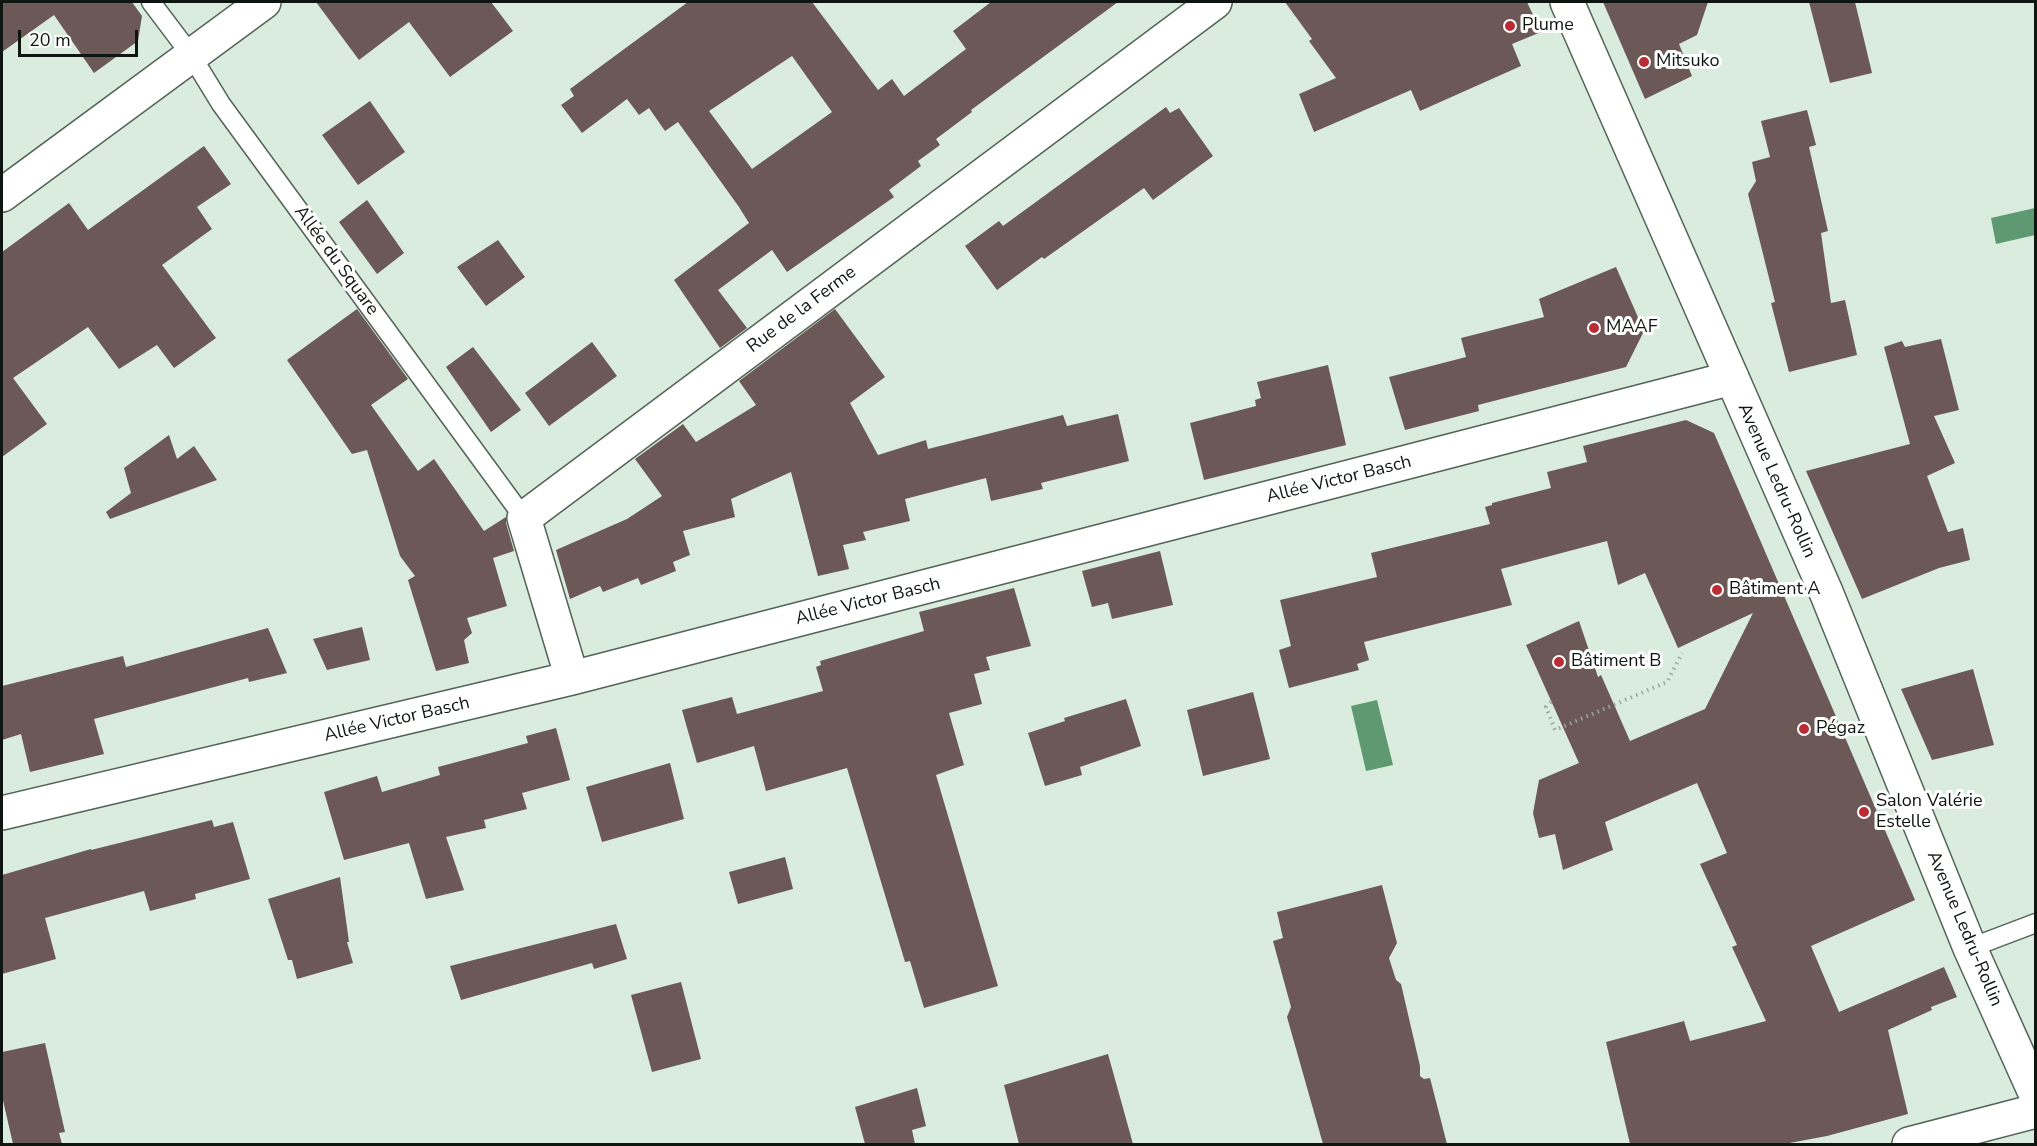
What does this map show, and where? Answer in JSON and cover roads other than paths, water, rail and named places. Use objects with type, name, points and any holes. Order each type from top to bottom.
[{"type":"street","points":[[2,195],[264,2]]},
{"type":"street","name":"Rue de la Ferme","points":[[524,518],[1215,2]]},
{"type":"street","name":"Avenue Ledru-Rollin","points":[[1567,2],[1826,592],[1970,948],[2036,1095]]},
{"type":"street","name":"Allée Victor Basch","points":[[2,813],[572,678],[1732,378]]},
{"type":"street","points":[[524,518],[572,678]]},
{"type":"street","points":[[1909,1144],[2036,1111]]},
{"type":"lane","name":"Allée du Square","points":[[151,2],[191,55],[221,104],[524,518]]},
{"type":"lane","points":[[1970,948],[2036,923]]},
{"type":"place","name":"Plume","points":[[1510,26]]},
{"type":"place","name":"Mitsuko","points":[[1644,62]]},
{"type":"place","name":"MAAF","points":[[1594,328]]},
{"type":"place","name":"Bâtiment A","points":[[1717,590]]},
{"type":"place","name":"Bâtiment B","points":[[1559,662]]},
{"type":"place","name":"Pégaz","points":[[1804,729]]},
{"type":"place","name":"Salon Valérie Estelle","points":[[1864,812]]}]
